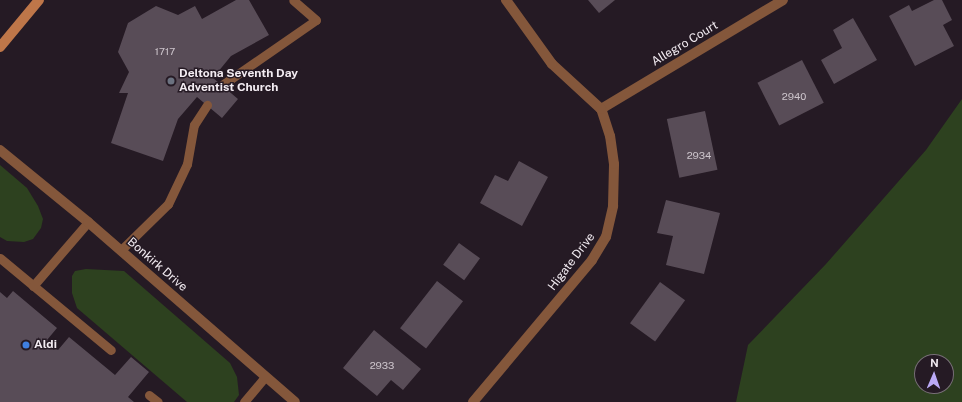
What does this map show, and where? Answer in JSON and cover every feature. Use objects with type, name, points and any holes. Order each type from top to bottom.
[{"type":"street","points":[[0,47],[39,0]]},
{"type":"street","name":"Higate Drive","points":[[473,402],[592,260],[606,237],[613,206],[614,164],[610,136],[601,109],[552,64],[506,0]]},
{"type":"street","name":"Allegro Court","points":[[601,109],[784,0]]},
{"type":"street","name":"Bonkirk Drive","points":[[0,150],[121,250],[295,402]]},
{"type":"lane","points":[[222,85],[316,20],[293,0]]},
{"type":"lane","points":[[121,250],[168,204],[187,164],[194,125],[206,105]]},
{"type":"lane","points":[[33,286],[88,222]]},
{"type":"lane","points":[[0,258],[111,350]]},
{"type":"lane","points":[[244,402],[265,377]]},
{"type":"lane","points":[[149,395],[158,402]]},
{"type":"green space","points":[[962,99],[962,402],[736,402],[748,345],[826,264],[926,150]]},
{"type":"green space","points":[[0,165],[27,188],[38,206],[43,219],[41,228],[33,239],[24,242],[7,241],[0,237]]},
{"type":"green space","points":[[86,269],[124,271],[230,363],[237,377],[239,395],[234,402],[187,402],[77,308],[72,293],[72,276],[75,271]]},
{"type":"building","name":"Deltona Seventh Day Adventist Church","points":[[236,0],[249,0],[269,35],[231,56],[213,78],[238,99],[222,118],[197,97],[178,119],[163,161],[111,143],[128,93],[119,93],[129,72],[118,52],[128,23],[156,6],[178,15],[195,6],[202,19]]},
{"type":"building","points":[[588,0],[615,0],[599,13]]},
{"type":"building","points":[[934,0],[942,0],[952,20],[943,25],[954,46],[915,66],[889,16],[909,5],[912,11]]},
{"type":"building","points":[[853,18],[877,60],[834,84],[821,60],[842,48],[833,30]]},
{"type":"building","points":[[802,60],[824,103],[779,125],[757,83]]},
{"type":"building","points":[[705,111],[717,170],[679,178],[667,119]]},
{"type":"building","points":[[519,161],[548,177],[522,226],[480,203],[495,175],[508,181]]},
{"type":"building","points":[[666,200],[720,213],[704,274],[666,265],[673,236],[657,233]]},
{"type":"building","points":[[459,243],[480,258],[464,280],[443,265]]},
{"type":"building","points":[[437,281],[463,301],[426,349],[400,328]]},
{"type":"building","points":[[660,282],[685,300],[655,341],[630,323]]},
{"type":"building","name":"Aldi","points":[[13,291],[57,328],[47,340],[58,350],[69,337],[115,375],[131,357],[149,372],[128,397],[134,402],[0,402],[0,292],[7,298]]},
{"type":"building","points":[[374,330],[421,369],[403,390],[391,380],[377,396],[343,368]]},
{"type":"place","name":"Deltona Seventh Day Adventist Church","points":[[171,81]]},
{"type":"place","name":"Aldi","points":[[26,345]]}]
